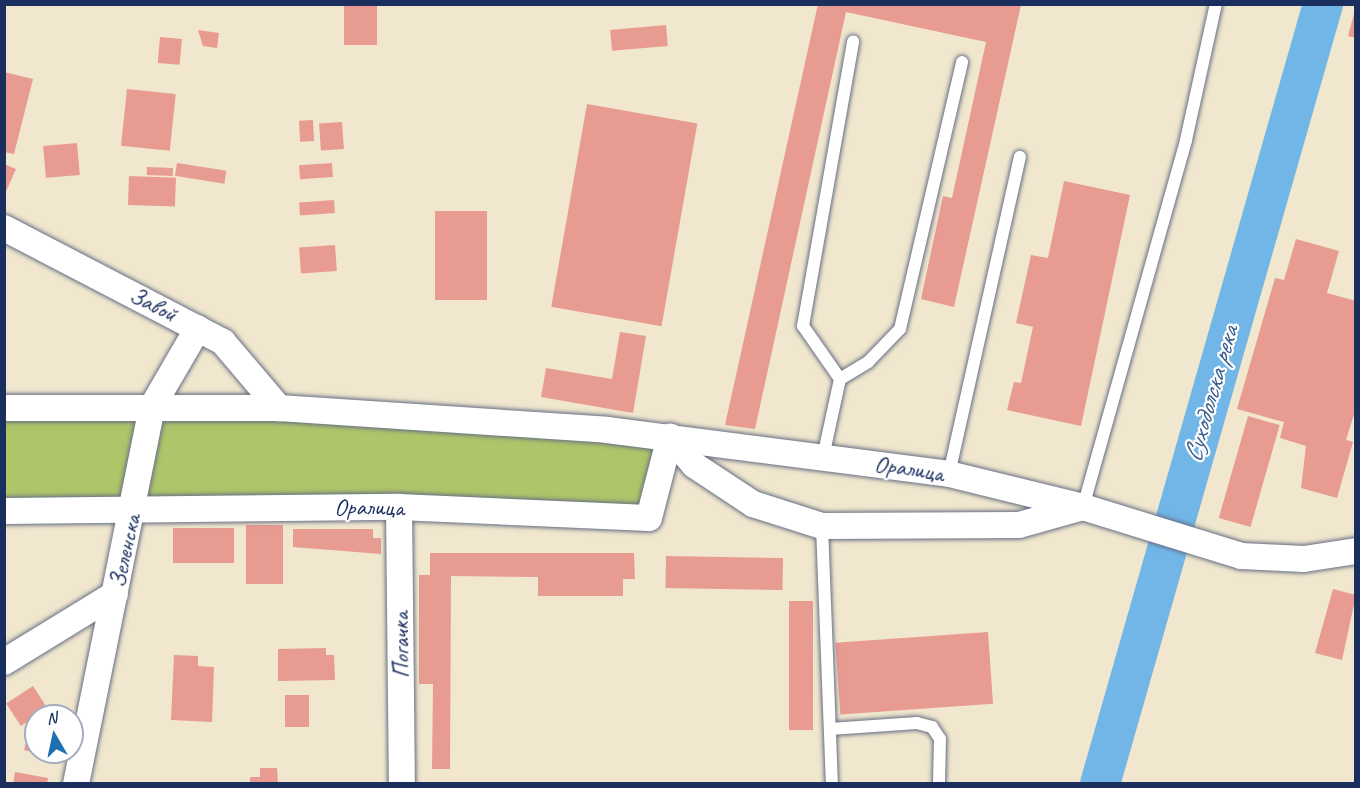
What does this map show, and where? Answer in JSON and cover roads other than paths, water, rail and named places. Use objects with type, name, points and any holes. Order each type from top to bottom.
[{"type":"street","name":"Завой","points":[[4,228],[224,342],[279,408]]},
{"type":"street","name":"Зеленска","points":[[76,783],[134,511],[152,407],[198,328]]},
{"type":"street","name":"Оралица","points":[[4,408],[279,408],[670,437],[949,474],[1083,507],[1195,544],[1241,556],[1304,559],[1356,551]]},
{"type":"street","name":"Оралица","points":[[4,511],[399,507],[650,518],[670,437]]},
{"type":"street","points":[[670,437],[694,465],[753,504],[822,526],[1020,525],[1083,507]]},
{"type":"street","name":"Погачка","points":[[399,507],[402,783]]},
{"type":"street","points":[[4,662],[115,594]]},
{"type":"lane","points":[[1083,507],[1186,140],[1216,4]]},
{"type":"lane","points":[[840,379],[802,326],[853,41]]},
{"type":"lane","points":[[823,457],[840,379],[868,362],[900,328],[962,62]]},
{"type":"lane","points":[[949,474],[1020,157]]},
{"type":"lane","points":[[822,526],[832,783]]},
{"type":"lane","points":[[830,729],[917,723],[932,727],[940,739],[939,783]]},
{"type":"waterway","name":"Суходолска река","points":[[1100,784],[1323,4]]}]
